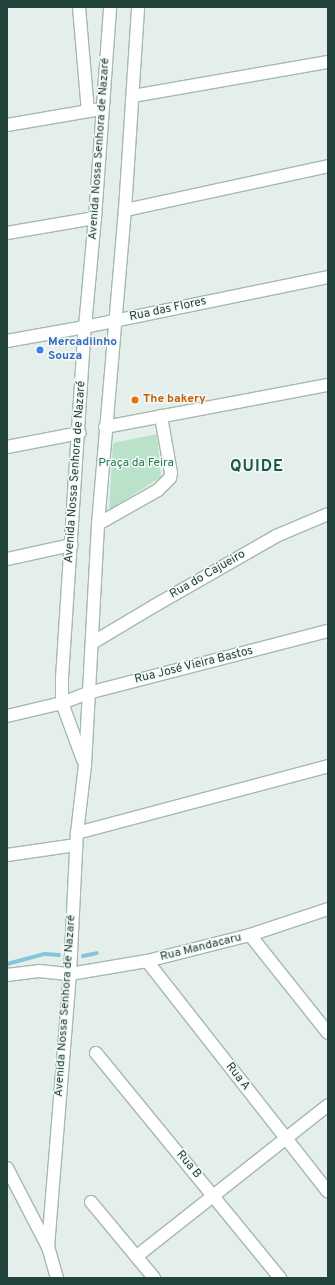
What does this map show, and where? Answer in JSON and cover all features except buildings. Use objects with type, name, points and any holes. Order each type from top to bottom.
[{"type":"street","points":[[79,7],[88,111]]},
{"type":"street","name":"Avenida Nossa Senhora de Nazaré","points":[[85,765],[62,703],[62,678],[80,433],[85,327],[95,218],[110,7]]},
{"type":"street","name":"Avenida Nossa Senhora de Nazaré","points":[[48,1247],[70,974],[76,839],[85,765],[98,524],[105,427],[116,321],[125,210],[138,7]]},
{"type":"street","points":[[133,96],[328,62]]},
{"type":"street","points":[[7,125],[103,109]]},
{"type":"street","points":[[125,210],[328,166]]},
{"type":"street","points":[[7,233],[95,218]]},
{"type":"street","name":"Rua das Flores","points":[[7,340],[116,321],[328,277]]},
{"type":"street","points":[[105,427],[328,384]]},
{"type":"street","points":[[98,524],[158,490],[170,478],[161,416]]},
{"type":"street","points":[[7,447],[80,433]]},
{"type":"street","name":"Rua do Cajueiro","points":[[92,643],[276,536],[328,514]]},
{"type":"street","points":[[7,559],[71,545]]},
{"type":"street","name":"Rua José Vieira Bastos","points":[[7,716],[62,703],[88,693],[328,631]]},
{"type":"street","points":[[7,855],[76,839],[328,766]]},
{"type":"street","name":"Rua Mandacaru","points":[[7,975],[39,971],[70,974],[147,961],[250,935],[328,909]]},
{"type":"street","points":[[250,935],[328,1033]]},
{"type":"street","name":"Rua A","points":[[147,961],[328,1192]]},
{"type":"street","name":"Rua B","points":[[96,1053],[280,1278]]},
{"type":"street","points":[[136,1256],[328,1105]]},
{"type":"street","points":[[7,1168],[48,1247],[57,1278]]},
{"type":"street","points":[[91,1202],[154,1278]]},
{"type":"green space","name":"Praça da Feira","points":[[157,434],[161,477],[109,510],[113,443]]},
{"type":"waterway","points":[[83,956],[97,953]]},
{"type":"waterway","points":[[7,964],[44,954],[59,955]]},
{"type":"place","name":"Mercadiinho Souza","points":[[40,350]]},
{"type":"place","name":"The bakery","points":[[135,400]]},
{"type":"district","name":"QUIDE","points":[[257,467]]}]
